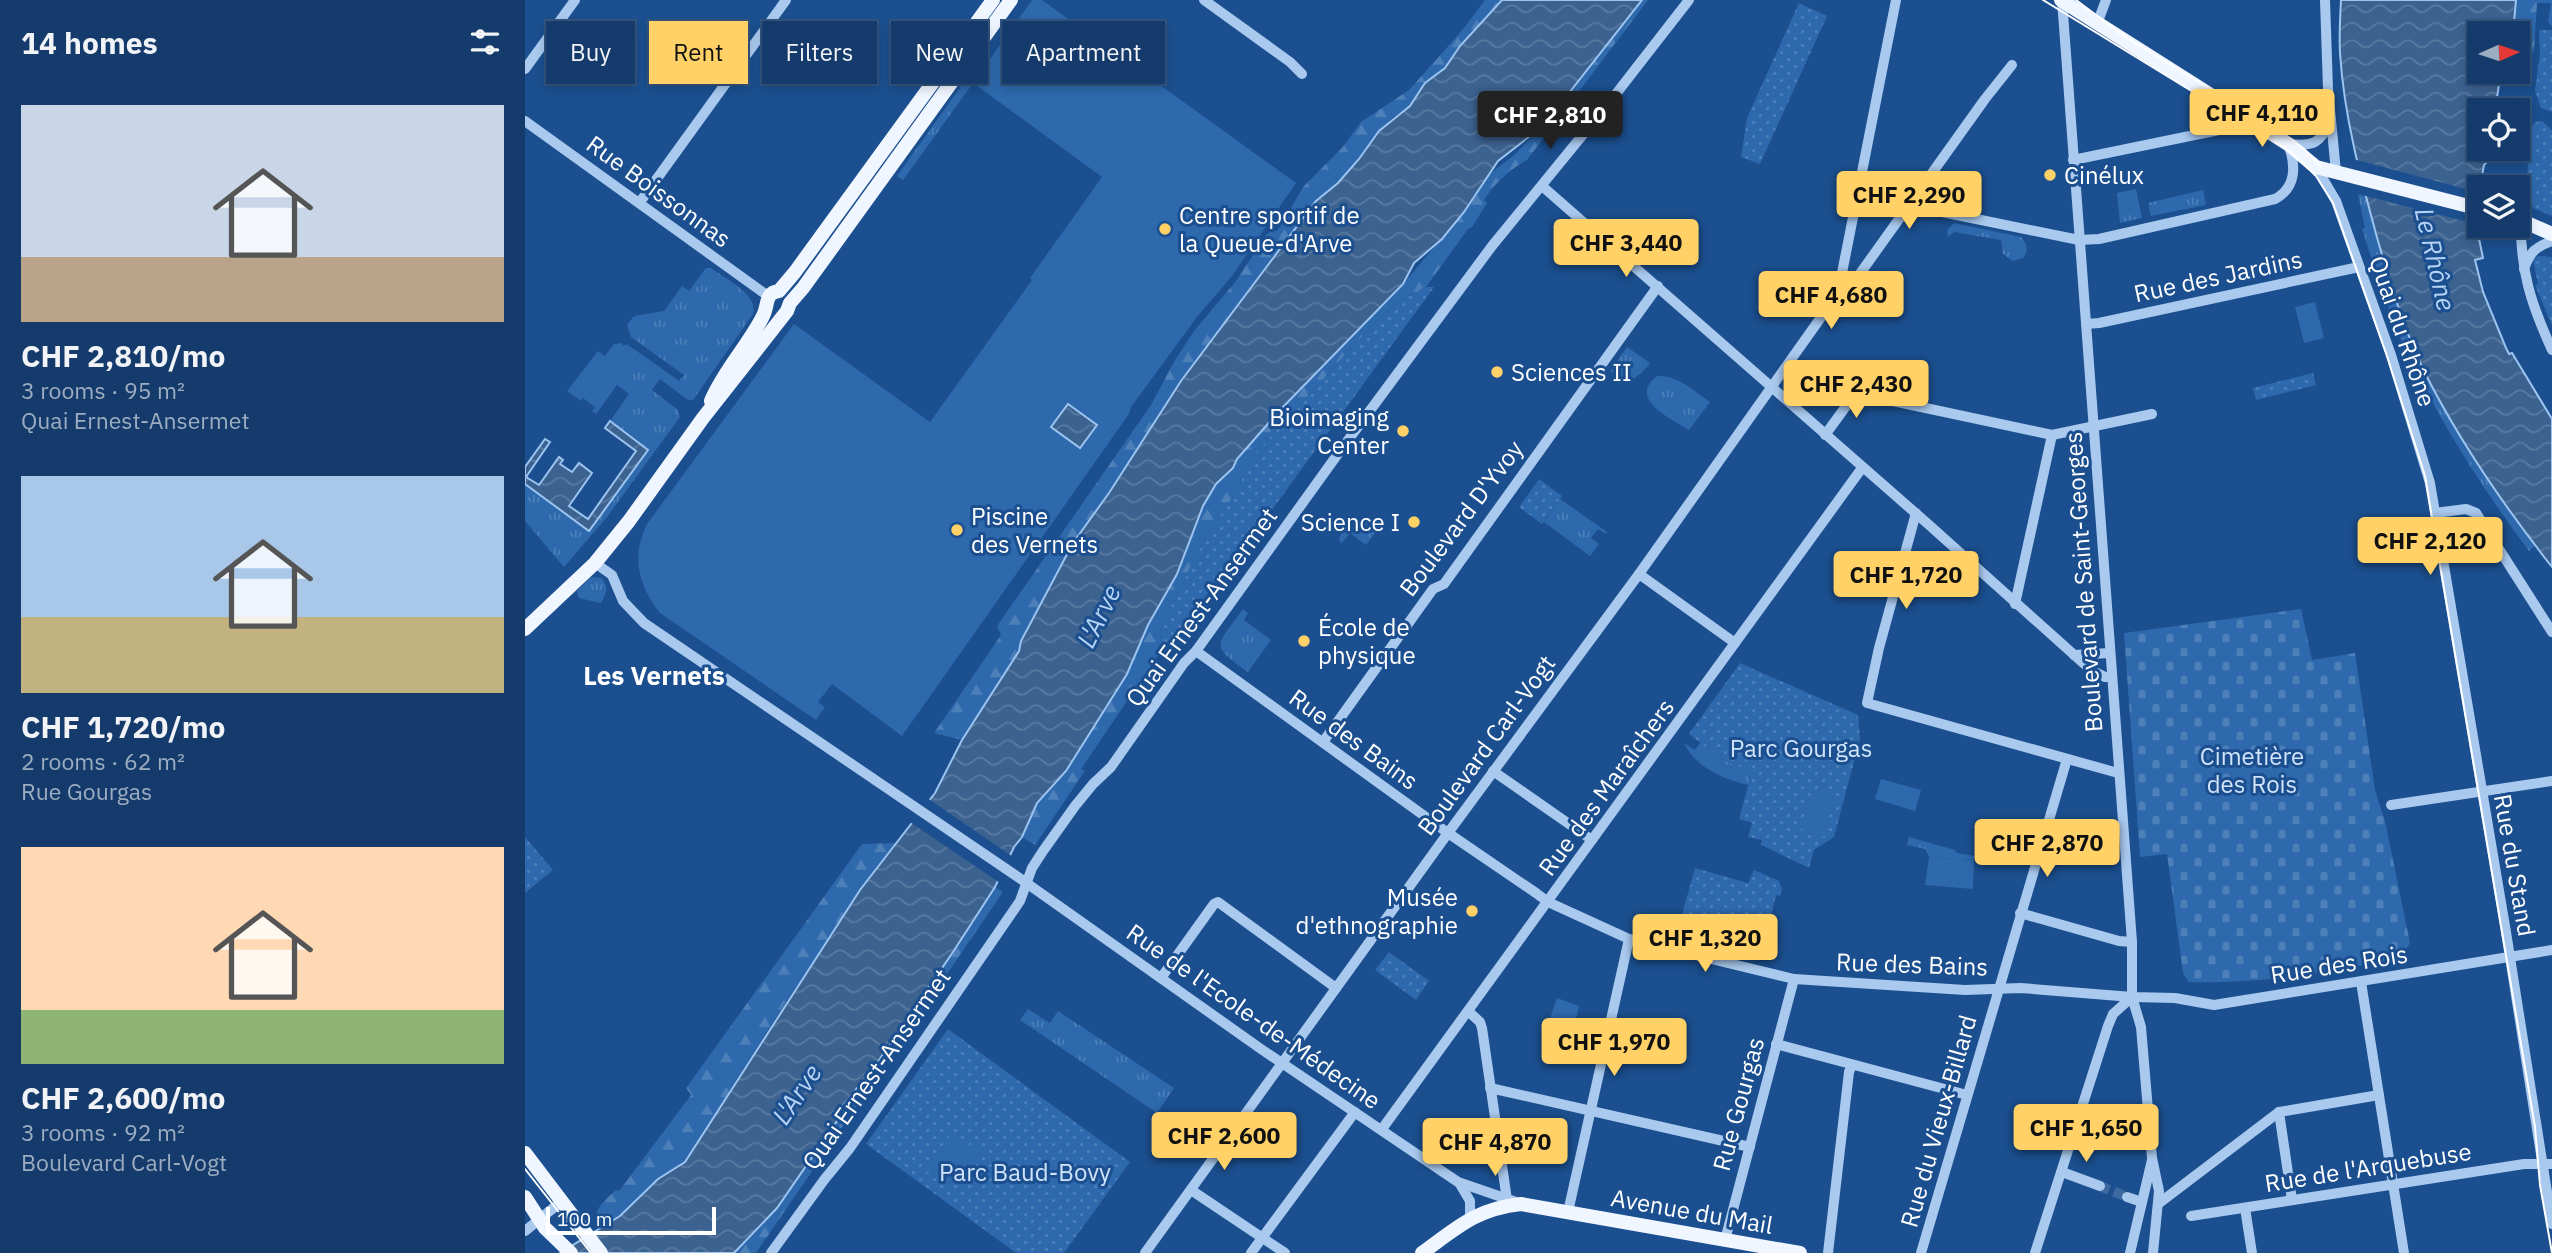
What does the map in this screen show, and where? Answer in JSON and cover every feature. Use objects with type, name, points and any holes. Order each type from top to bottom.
[{"type":"main road","points":[[703,418],[720,380],[754,330],[771,298],[826,231],[993,0]]},
{"type":"main road","points":[[525,629],[596,563],[629,522],[703,418],[803,288],[1011,0]]},
{"type":"main road","points":[[2061,0],[2288,144],[2316,167],[2467,206]]},
{"type":"main road","points":[[2530,224],[2552,234]]},
{"type":"main road","points":[[771,298],[788,296],[786,308]]},
{"type":"main road","points":[[771,298],[773,314],[786,308]]},
{"type":"main road","points":[[525,1153],[601,1253]]},
{"type":"main road","points":[[525,1197],[532,1217],[571,1253]]},
{"type":"main road","name":"Avenue du Mail","points":[[1422,1253],[1470,1218],[1514,1202],[1800,1253]]},
{"type":"street","points":[[525,69],[575,0]]},
{"type":"street","points":[[640,202],[786,0]]},
{"type":"street","points":[[1204,0],[1290,62],[1302,74]]},
{"type":"street","name":"Quai Ernest-Ansermet","points":[[771,1253],[843,1157],[1020,901],[1032,867],[1075,806],[1111,767],[1184,663],[1196,651],[1496,241],[1689,0]]},
{"type":"street","points":[[1835,299],[1896,0]]},
{"type":"street","name":"Boulevard de Saint-Georges","points":[[2061,0],[2131,942],[2132,997],[2141,1027],[2152,1158]]},
{"type":"street","points":[[2097,24],[2106,0]]},
{"type":"street","points":[[2325,0],[2336,172]]},
{"type":"street","name":"Boulevard Carl-Vogt","points":[[1145,1253],[1493,771],[1639,574],[1835,299],[1854,282],[2012,65]]},
{"type":"street","points":[[1908,205],[2079,240],[2099,239],[2275,200],[2283,195],[2293,179],[2288,144],[2306,145],[2317,141],[2325,133],[2331,119]]},
{"type":"street","name":"Rue Boissonnas","points":[[525,121],[771,298]]},
{"type":"street","points":[[2073,160],[2253,123]]},
{"type":"street","name":"Quai du Rhône","points":[[2316,167],[2336,201],[2359,267],[2425,462],[2435,513]]},
{"type":"street","points":[[1542,186],[2091,670],[2111,677]]},
{"type":"street","points":[[2521,238],[2527,290],[2552,350]]},
{"type":"street","points":[[2523,271],[2529,253],[2535,247],[2552,241]]},
{"type":"street","points":[[1843,267],[1855,270],[1865,266]]},
{"type":"street","name":"Rue des Jardins","points":[[2086,324],[2359,267]]},
{"type":"street","name":"Boulevard D'Yvoy","points":[[1323,742],[1433,589],[1444,583],[1658,286]]},
{"type":"street","points":[[1825,435],[1853,398],[1860,394],[2052,435],[2152,414]]},
{"type":"street","points":[[2015,604],[2052,435]]},
{"type":"street","name":"Rue des Maraîchers","points":[[1382,1129],[1862,468]]},
{"type":"street","points":[[2435,513],[2460,509],[2476,513],[2552,632]]},
{"type":"street","points":[[1916,513],[1879,648],[1867,703],[2118,773]]},
{"type":"street","name":"Rue du Stand","points":[[2435,513],[2535,1112],[2547,1165],[2552,1224]]},
{"type":"street","name":"Rue de l'Ecole-de-Médecine","points":[[596,563],[612,575],[623,601],[644,623],[1015,875],[1458,1182],[1514,1202]]},
{"type":"street","points":[[1639,574],[1735,643]]},
{"type":"street","name":"Rue des Bains","points":[[1196,651],[1548,902],[1629,939],[1794,979],[1965,990],[2088,992],[2132,997]]},
{"type":"street","points":[[2074,655],[2110,653]]},
{"type":"street","name":"Rue du Vieux-Billard","points":[[1921,1253],[2067,759]]},
{"type":"street","points":[[1493,771],[1592,840]]},
{"type":"street","points":[[2391,805],[2552,781]]},
{"type":"street","points":[[1161,978],[1218,902],[1336,988]]},
{"type":"street","points":[[2020,913],[2131,942]]},
{"type":"street","points":[[1568,1212],[1629,939]]},
{"type":"street","name":"Rue des Rois","points":[[2132,997],[2175,998],[2208,1005],[2552,950]]},
{"type":"street","name":"Rue Gourgas","points":[[1725,1240],[1794,979]]},
{"type":"street","points":[[2361,982],[2404,1251]]},
{"type":"street","points":[[2035,1253],[2110,1019],[2132,997]]},
{"type":"street","points":[[1469,1012],[1480,1022],[1482,1028],[1490,1088],[1514,1202]]},
{"type":"street","points":[[1776,1044],[1967,1095]]},
{"type":"street","points":[[1828,1253],[1852,1065]]},
{"type":"street","points":[[1490,1088],[1750,1147]]},
{"type":"street","points":[[2158,1204],[2279,1112],[2379,1095]]},
{"type":"street","points":[[1251,1253],[1355,1112]]},
{"type":"street","points":[[2279,1112],[2292,1200]]},
{"type":"street","points":[[2130,1253],[2152,1158]]},
{"type":"street","points":[[2152,1158],[2158,1181],[2153,1253]]},
{"type":"street","name":"Rue de l'Arquebuse","points":[[2191,1216],[2524,1164],[2547,1165]]},
{"type":"street","points":[[2062,1172],[2100,1186]]},
{"type":"street","points":[[1458,1182],[1470,1201],[1470,1218]]},
{"type":"street","points":[[1191,1190],[1285,1253]]},
{"type":"street","points":[[2127,1197],[2142,1202]]},
{"type":"street","points":[[525,1231],[532,1217],[562,1201]]},
{"type":"street","points":[[2245,1208],[2252,1253]]},
{"type":"green space","points":[[1032,0],[1042,0],[1071,21],[1017,21]]},
{"type":"green space","points":[[1485,0],[1502,0],[1460,46],[1445,68],[1425,83],[1410,106],[1392,118],[1338,183],[1316,201],[1181,381],[1109,493],[1073,543],[1021,641],[1019,651],[962,740],[934,733],[1001,635],[997,626],[1151,405],[1194,331],[1236,281],[1266,235],[1273,230],[1277,231],[1281,225],[1279,223],[1303,187],[1342,148],[1361,122],[1409,90],[1460,33]]},
{"type":"green space","points":[[1642,0],[1648,0],[1527,160],[1503,177],[1484,200],[1487,203],[1472,227],[1426,287],[1401,299],[1378,319],[1253,456],[1235,494],[1206,536],[1162,624],[1160,640],[1163,648],[1081,769],[1085,771],[1035,845],[1022,837],[1037,802],[1066,771],[1127,674],[1148,625],[1177,574],[1203,506],[1216,484],[1233,468],[1237,459],[1280,410],[1403,284],[1464,212],[1490,174],[1543,126]]},
{"type":"green space","points":[[2516,0],[2552,0],[2552,26],[2548,22],[2551,3],[2537,3],[2534,52],[2531,51],[2531,21],[2514,21]]},
{"type":"green space","points":[[1799,3],[1827,16],[1760,164],[1741,157],[1747,118]]},
{"type":"green space","points":[[2539,30],[2552,30],[2552,112],[2541,108],[2535,91],[2540,54]]},
{"type":"green space","points":[[1002,42],[1002,84],[1159,84],[1296,183],[1232,276],[1197,317],[1131,407],[1129,414],[902,736],[832,684],[818,702],[825,707],[816,720],[660,613],[646,592],[639,570],[642,536],[647,524],[794,324],[930,422],[1102,177],[974,84],[988,84],[988,62]]},
{"type":"green space","points":[[963,84],[972,84],[903,180],[897,176]]},
{"type":"green space","points":[[2542,121],[2552,130],[2552,216],[2533,208],[2530,193],[2530,175],[2527,175],[2531,128],[2535,122]]},
{"type":"green space","points":[[2136,189],[2142,218],[2120,223],[2117,193]]},
{"type":"green space","points":[[2203,190],[2206,205],[2151,216],[2148,203]]},
{"type":"green space","points":[[2358,194],[2366,196],[2393,293],[2416,355],[2462,440],[2535,546],[2529,551],[2461,451],[2404,346],[2362,229],[2365,228]]},
{"type":"green space","points":[[1954,223],[2021,237],[2027,247],[2025,255],[2013,261],[2003,254],[2001,240],[1954,232],[1948,237],[1947,230]]},
{"type":"green space","points":[[2538,256],[2552,257],[2552,326],[2535,285],[2538,284],[2533,260]]},
{"type":"green space","points":[[706,268],[711,268],[746,294],[751,300],[753,314],[693,400],[688,400],[660,379],[652,390],[678,410],[680,417],[607,517],[564,567],[525,521],[525,484],[589,530],[648,450],[610,421],[629,394],[617,385],[640,353],[679,381],[684,375],[631,337],[627,325],[634,316],[664,311],[682,286],[689,291]]},
{"type":"green space","points":[[1426,287],[1434,287],[1165,657],[1160,640],[1162,624],[1206,536],[1235,494],[1253,456],[1378,319],[1401,299]]},
{"type":"green space","points":[[2315,302],[2324,338],[2304,343],[2295,307]]},
{"type":"green space","points":[[621,343],[640,353],[596,414],[592,411],[595,407],[567,391],[598,351],[605,356],[614,344]]},
{"type":"green space","points":[[1627,347],[1650,363],[1642,373],[1625,381],[1615,377],[1611,370]]},
{"type":"green space","points":[[2313,373],[2316,385],[2256,400],[2253,388]]},
{"type":"green space","points":[[1657,376],[1679,381],[1710,402],[1689,430],[1655,408],[1649,400],[1649,384]]},
{"type":"green space","points":[[1539,479],[1562,496],[1542,524],[1519,507]]},
{"type":"green space","points":[[1560,499],[1607,532],[1606,534],[1598,529],[1591,538],[1599,544],[1590,556],[1544,522]]},
{"type":"green space","points":[[1358,519],[1372,522],[1379,527],[1366,545],[1350,533],[1341,544],[1339,539],[1342,533]]},
{"type":"green space","points":[[591,577],[601,578],[605,584],[606,594],[601,603],[579,598],[577,591]]},
{"type":"green space","points":[[1243,609],[1248,613],[1244,620],[1271,640],[1248,672],[1227,656],[1221,644],[1222,638]]},
{"type":"green space","name":"Cimetière des Rois","points":[[2301,609],[2312,660],[2355,653],[2375,790],[2385,821],[2410,943],[2401,958],[2348,968],[2269,979],[2189,982],[2183,973],[2167,854],[2140,857],[2124,633]]},
{"type":"green space","name":"Parc Gourgas","points":[[1740,663],[1858,715],[1860,739],[1834,837],[1814,850],[1809,868],[1761,845],[1762,840],[1748,837],[1752,823],[1739,819],[1752,772],[1721,759],[1689,734]]},
{"type":"green space","points":[[1689,734],[1721,759],[1752,772],[1748,785],[1711,771],[1695,759],[1684,743],[1695,750],[1700,743]]},
{"type":"green space","points":[[1881,779],[1921,790],[1915,811],[1875,799]]},
{"type":"green space","points":[[1812,790],[1835,796],[1824,837],[1802,831]]},
{"type":"green space","points":[[525,837],[553,870],[525,893]]},
{"type":"green space","points":[[1909,837],[1975,856],[1974,860],[1929,857],[1925,849],[1907,845]]},
{"type":"green space","points":[[895,843],[860,890],[786,1002],[732,1086],[711,1125],[685,1162],[658,1179],[620,1216],[598,1231],[596,1218],[599,1208],[616,1190],[619,1191],[691,1095],[686,1088],[862,844]]},
{"type":"green space","points":[[1929,857],[1974,860],[1973,889],[1925,885]]},
{"type":"green space","points":[[1695,868],[1748,883],[1754,870],[1779,881],[1782,889],[1780,896],[1776,895],[1767,933],[1732,924],[1728,935],[1680,922]]},
{"type":"green space","points":[[995,887],[1003,892],[756,1253],[734,1253],[777,1208],[839,1118],[841,1108],[875,1066]]},
{"type":"green space","points":[[1389,952],[1429,981],[1416,1000],[1375,970]]},
{"type":"green space","points":[[1557,998],[1579,1006],[1572,1036],[1546,1030]]},
{"type":"green space","points":[[1028,1009],[1050,1023],[1058,1011],[1174,1088],[1157,1113],[1020,1020]]},
{"type":"green space","name":"Parc Baud-Bovy","points":[[948,1029],[1130,1162],[1064,1253],[1016,1253],[866,1144]]},
{"type":"green space","points":[[952,1133],[979,1151],[951,1188],[925,1170]]},
{"type":"water","name":"L'Arve","points":[[1502,0],[1642,0],[1543,126],[1498,161],[1464,212],[1442,239],[1414,263],[1403,284],[1280,410],[1237,459],[1233,468],[1216,484],[1203,506],[1177,574],[1148,625],[1127,674],[1066,771],[1037,803],[995,887],[953,952],[875,1066],[841,1108],[839,1118],[777,1208],[734,1253],[560,1253],[620,1216],[658,1179],[685,1162],[860,890],[935,793],[962,740],[1019,651],[1021,641],[1073,543],[1109,493],[1181,381],[1316,201],[1338,183],[1379,131],[1410,106],[1425,83],[1445,68],[1460,46]]},
{"type":"water","name":"Le Rhône","points":[[2341,0],[2516,0],[2514,21],[2467,21],[2467,84],[2499,84],[2497,98],[2467,98],[2467,161],[2488,161],[2484,165],[2482,175],[2467,175],[2467,238],[2479,238],[2483,258],[2475,260],[2483,292],[2506,348],[2509,354],[2512,353],[2552,419],[2552,567],[2467,448],[2424,371],[2404,323],[2378,241],[2349,124],[2342,77]]},
{"type":"water","points":[[1068,404],[1097,425],[1080,448],[1051,427]]},
{"type":"water","points":[[610,421],[648,450],[589,531],[525,484],[525,467],[545,439],[550,442],[526,477],[539,485],[559,457],[563,460],[560,464],[572,472],[579,463],[592,473],[569,506],[588,519],[636,451],[605,428]]},
{"type":"pier","points":[[2353,159],[2467,189],[2467,222],[2362,195]]},
{"type":"pier","points":[[927,798],[1013,857],[1000,883],[910,822]]},
{"type":"tunnel","points":[[2100,1186],[2127,1197]]},
{"type":"tram line","points":[[2043,0],[2291,152],[2316,176],[2333,203],[2387,356],[2425,476],[2535,1127],[2540,1185],[2552,1253]]},
{"type":"tram line","points":[[2076,0],[2124,36],[2293,140],[2321,167]]},
{"type":"tram line","points":[[525,1169],[591,1253]]},
{"type":"place","name":"Cinélux","points":[[2050,175]]},
{"type":"place","name":"Centre sportif de la Queue-d'Arve","points":[[1165,229]]},
{"type":"place","name":"Sciences II","points":[[1497,372]]},
{"type":"place","name":"Bioimaging Center","points":[[1403,431]]},
{"type":"place","name":"Science I","points":[[1414,522]]},
{"type":"place","name":"Piscine des Vernets","points":[[957,530]]},
{"type":"place","name":"École de physique","points":[[1304,641]]},
{"type":"place","name":"Musée d'ethnographie","points":[[1472,911]]},
{"type":"district","name":"Les Vernets","points":[[654,675]]}]
